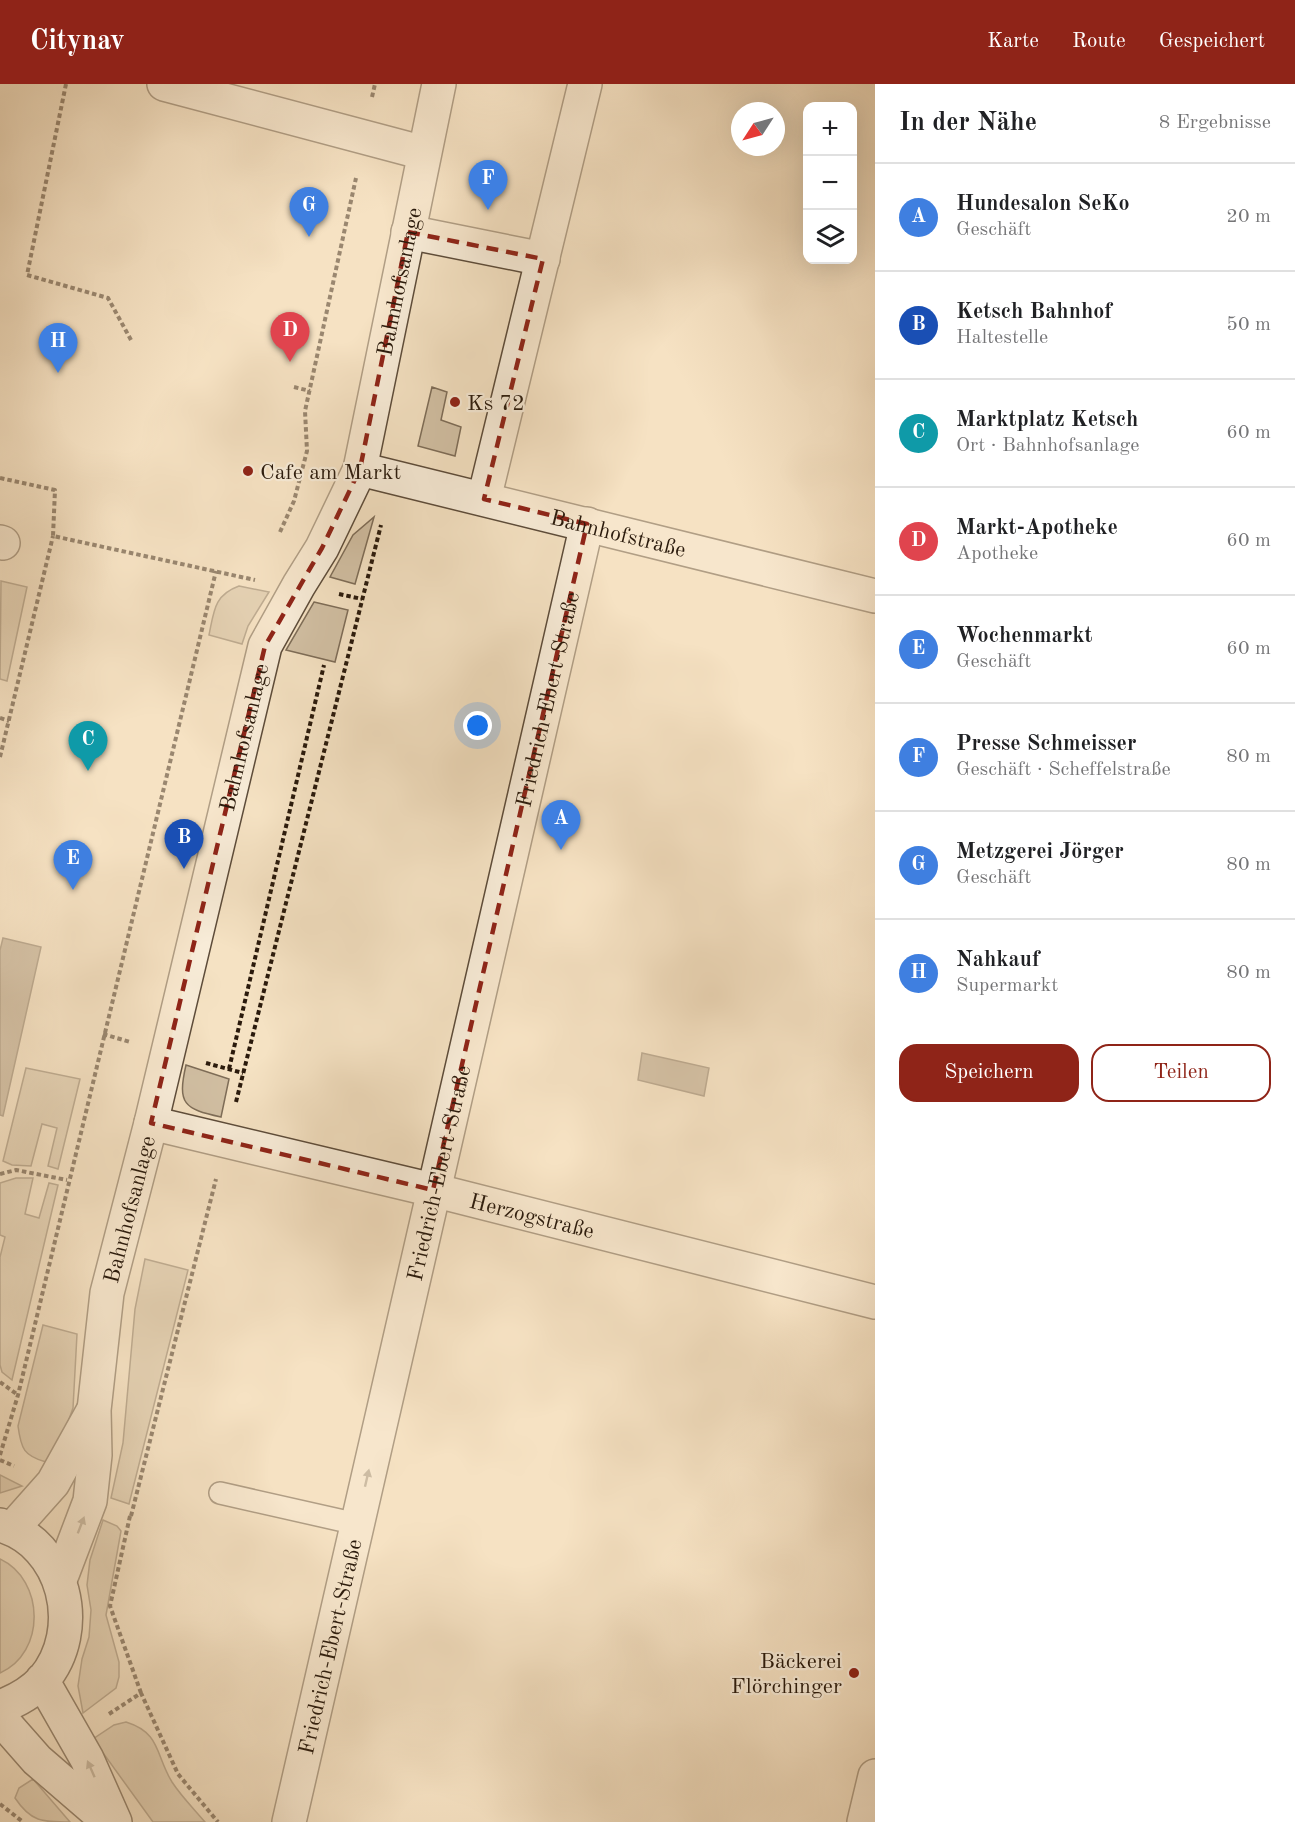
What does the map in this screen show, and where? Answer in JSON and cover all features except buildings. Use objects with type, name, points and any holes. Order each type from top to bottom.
[{"type":"street","points":[[164,84],[424,153]]},
{"type":"street","name":"Bahnhofsanlage","points":[[60,1580],[90,1501],[95,1455],[94,1410],[107,1293],[151,1123],[265,646],[322,548],[360,469],[439,84]]},
{"type":"street","points":[[484,499],[585,84]]},
{"type":"street","points":[[408,232],[543,259]]},
{"type":"street","name":"Bahnhofstraße","points":[[360,469],[875,596]]},
{"type":"street","name":"Friedrich-Ebert-Straße","points":[[289,1822],[587,524]]},
{"type":"street","name":"Herzogstraße","points":[[151,1123],[875,1302]]},
{"type":"street","name":"Bahnhofsanlage","points":[[7,1526],[52,1483],[94,1410]]},
{"type":"street","points":[[0,1707],[20,1699],[42,1680],[57,1658],[65,1632],[66,1606],[60,1580],[49,1559],[32,1542],[7,1526]]},
{"type":"street","points":[[42,1680],[87,1759],[115,1822]]},
{"type":"street","points":[[0,1718],[37,1760],[109,1822]]},
{"type":"street","points":[[864,1822],[875,1776]]},
{"type":"lane","points":[[220,1493],[357,1524]]},
{"type":"path","points":[[66,84],[27,275],[108,298],[131,340]]},
{"type":"path","points":[[276,543],[294,501],[307,451],[305,411],[364,137]]},
{"type":"path","points":[[294,387],[310,391]]},
{"type":"path","points":[[218,1822],[177,1774],[141,1693],[110,1606],[393,477]]},
{"type":"path","points":[[0,478],[55,490],[53,536],[0,757]]},
{"type":"path","points":[[53,536],[260,582],[262,575]]},
{"type":"path","points":[[0,1455],[18,1395],[67,1180],[216,571]]},
{"type":"path","points":[[229,1069],[324,665]]},
{"type":"path","points":[[0,718],[9,721]]},
{"type":"path","points":[[0,1174],[16,1170],[67,1180]]},
{"type":"path","points":[[0,1382],[18,1395]]},
{"type":"path","points":[[122,1513],[131,1516]]},
{"type":"path","points":[[105,1716],[141,1693]]},
{"type":"path","points":[[0,1804],[23,1822]]},
{"type":"highlighted area","points":[[408,232],[543,259],[484,499],[587,524],[433,1190],[151,1123],[265,646],[322,548],[360,469]]},
{"type":"shaded area","points":[[432,387],[447,392],[441,420],[461,427],[455,456],[418,446]]},
{"type":"shaded area","points":[[374,517],[355,584],[330,577],[353,535]]},
{"type":"shaded area","points":[[1,581],[27,587],[7,681],[0,679]]},
{"type":"shaded area","points":[[239,586],[269,592],[248,626],[242,644],[209,635],[216,605],[224,594]]},
{"type":"shaded area","points":[[314,602],[348,610],[335,662],[286,650]]},
{"type":"shaded area","points":[[3,938],[41,947],[3,1116],[0,1115],[0,950]]},
{"type":"shaded area","points":[[642,1053],[709,1068],[704,1096],[638,1080]]},
{"type":"shaded area","points":[[186,1065],[229,1079],[221,1117],[199,1111],[186,1103],[182,1088]]},
{"type":"shaded area","points":[[26,1068],[80,1079],[58,1169],[48,1166],[57,1128],[42,1124],[31,1166],[12,1165],[3,1161]]},
{"type":"shaded area","points":[[16,1178],[33,1178],[25,1214],[39,1218],[49,1183],[58,1185],[12,1380],[2,1372],[0,1365],[0,1257],[5,1237],[0,1235],[0,1183]]},
{"type":"shaded area","points":[[145,1259],[188,1270],[129,1504],[111,1498],[123,1443],[135,1309]]},
{"type":"shaded area","points":[[43,1325],[77,1334],[73,1408],[64,1433],[46,1462],[28,1454],[22,1446],[18,1426]]},
{"type":"shaded area","points":[[0,1475],[22,1486],[0,1493]]},
{"type":"shaded area","points":[[103,1520],[117,1526],[121,1531],[106,1615],[119,1662],[119,1677],[116,1688],[83,1713],[78,1686],[82,1659],[89,1637],[91,1610],[87,1585],[90,1560]]},
{"type":"shaded area","points":[[0,1559],[15,1569],[25,1583],[32,1599],[34,1616],[32,1634],[26,1650],[15,1663],[0,1673]]},
{"type":"shaded area","points":[[126,1722],[146,1732],[151,1738],[172,1782],[205,1822],[153,1822],[93,1739],[114,1725]]},
{"type":"shaded area","points":[[33,1779],[70,1822],[45,1821],[26,1812],[15,1798],[19,1788]]},
{"type":"place","name":"Presse Schmeisser","points":[[488,210]]},
{"type":"place","name":"Metzgerei Jörger","points":[[309,237]]},
{"type":"place","name":"Markt-Apotheke","points":[[290,362]]},
{"type":"place","name":"Nahkauf","points":[[58,373]]},
{"type":"place","name":"Ks 72","points":[[455,402]]},
{"type":"place","name":"Cafe am Markt","points":[[248,471]]},
{"type":"place","name":"Marktplatz Ketsch","points":[[88,771]]},
{"type":"place","name":"Hundesalon SeKo","points":[[561,850]]},
{"type":"place","name":"Ketsch Bahnhof","points":[[184,869]]},
{"type":"place","name":"Wochenmarkt","points":[[73,890]]},
{"type":"place","name":"Bäckerei Flörchinger","points":[[854,1673]]}]
